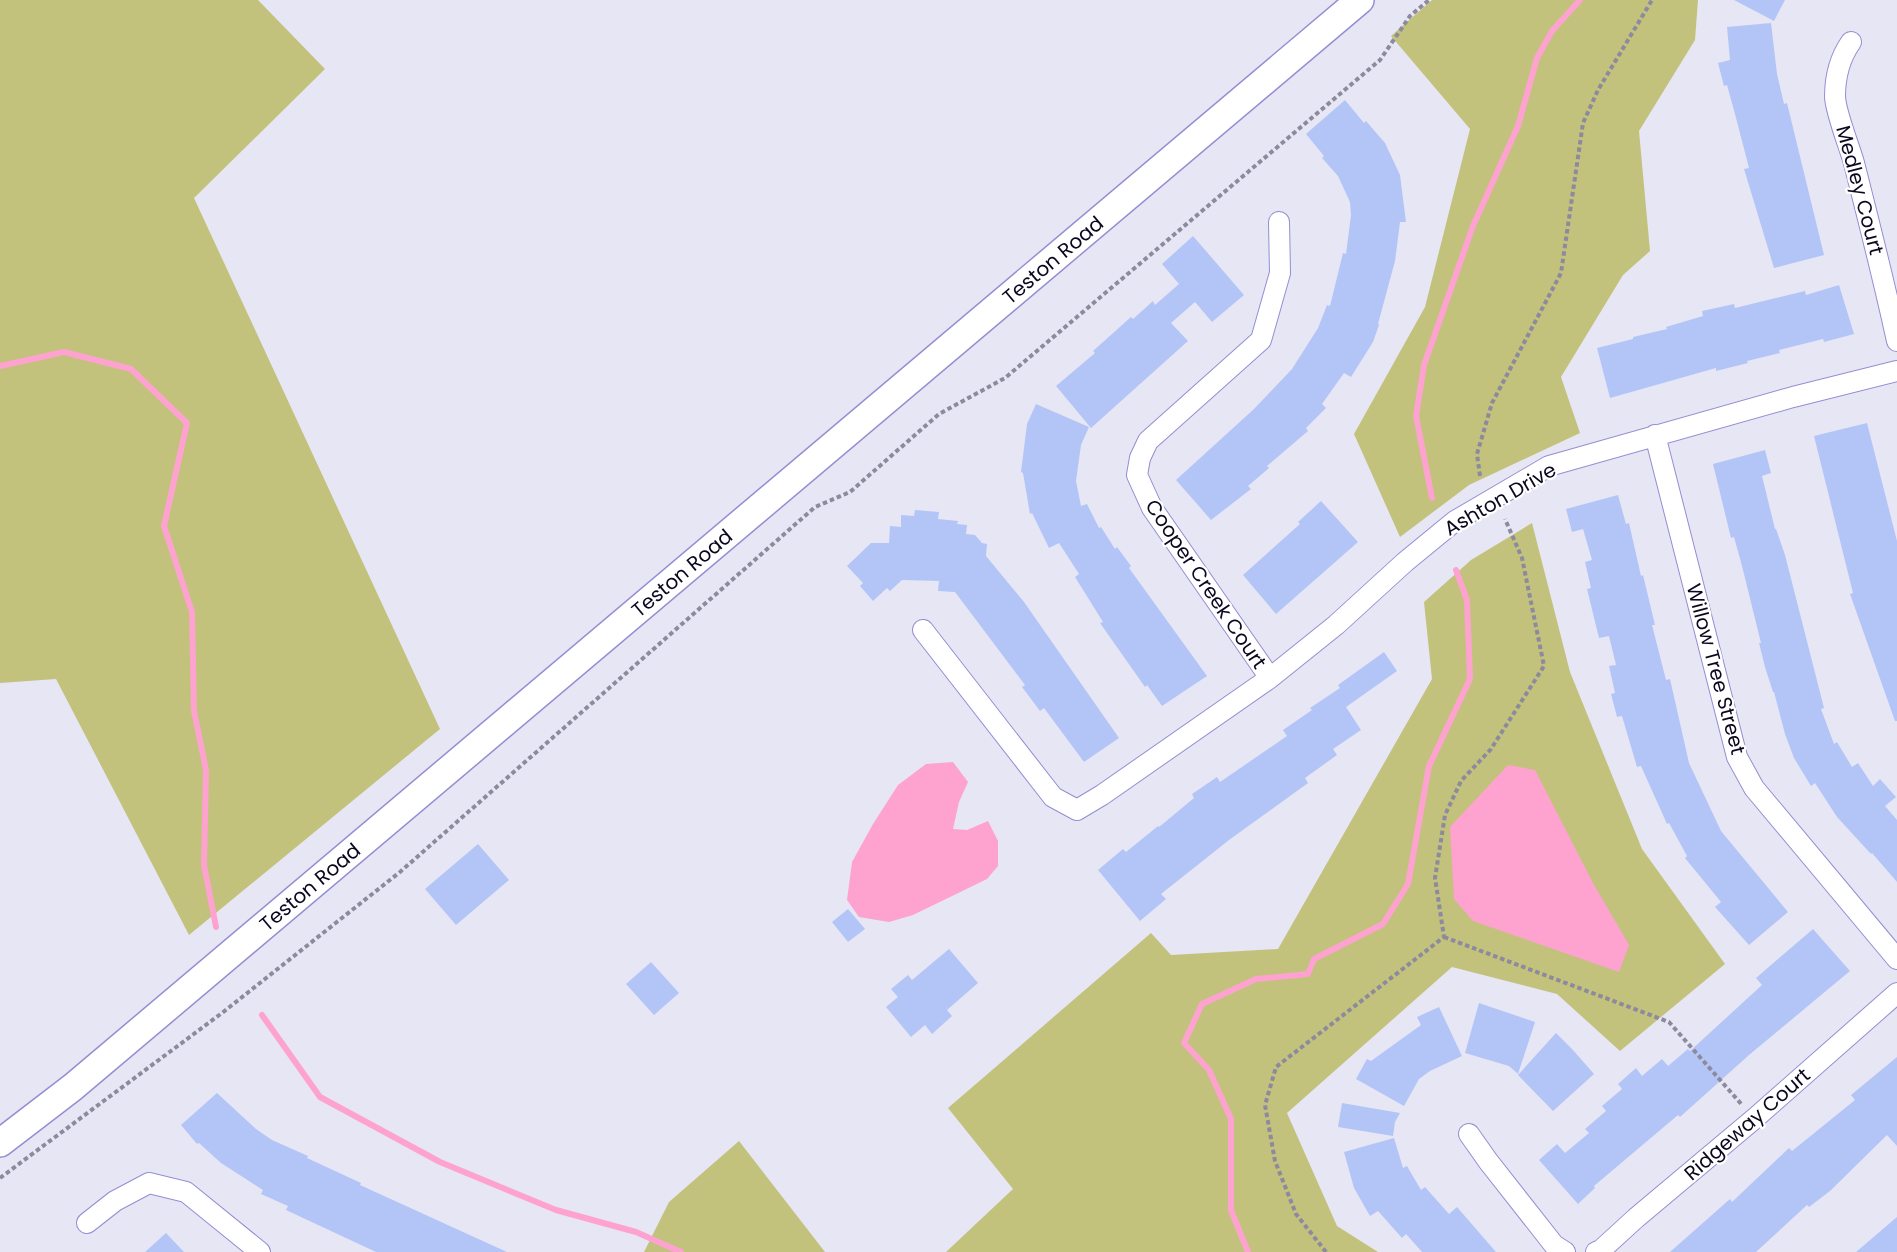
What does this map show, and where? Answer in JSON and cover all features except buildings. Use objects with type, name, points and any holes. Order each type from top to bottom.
[{"type":"main road","name":"Teston Road","points":[[0,1143],[82,1079],[1360,0]]},
{"type":"street","name":"Medley Court","points":[[1851,42],[1841,56],[1835,100],[1877,252],[1897,341]]},
{"type":"street","name":"Cooper Creek Court","points":[[1269,678],[1152,508],[1137,475],[1140,458],[1148,441],[1261,340],[1280,273],[1280,222]]},
{"type":"street","name":"Ashton Drive","points":[[922,630],[1053,797],[1077,810],[1102,795],[1269,678],[1336,625],[1455,521],[1550,466],[1793,397],[1897,371]]},
{"type":"street","name":"Willow Tree Street","points":[[1655,435],[1737,757],[1754,788],[1897,960]]},
{"type":"street","name":"Ridgeway Court","points":[[1596,1252],[1755,1119],[1897,993]]},
{"type":"street","points":[[1469,1134],[1554,1245],[1564,1252]]},
{"type":"street","points":[[87,1223],[115,1201],[149,1183],[186,1192],[260,1252]]},
{"type":"path","points":[[0,1178],[222,1013],[400,872],[815,507],[850,492],[939,414],[1005,378],[1380,60],[1410,16],[1429,0]]},
{"type":"path","points":[[1480,476],[1477,454],[1492,403],[1561,273],[1583,123],[1598,90],[1652,0]]},
{"type":"path","points":[[1444,937],[1435,878],[1445,815],[1461,781],[1491,749],[1544,666],[1522,558],[1505,519]]},
{"type":"path","points":[[1444,937],[1669,1022],[1755,1119]]},
{"type":"path","points":[[1326,1252],[1296,1214],[1275,1161],[1264,1105],[1276,1067],[1444,937]]},
{"type":"shaded area","points":[[0,0],[258,0],[325,69],[194,198],[440,729],[189,935],[56,679],[0,683]]},
{"type":"shaded area","points":[[1432,0],[1698,0],[1695,40],[1639,131],[1650,251],[1623,275],[1561,377],[1580,433],[1469,485],[1400,537],[1354,434],[1425,307],[1470,129],[1391,36]]},
{"type":"shaded area","points":[[1532,523],[1570,672],[1642,849],[1725,964],[1620,1051],[1557,994],[1452,967],[1287,1113],[1337,1226],[1378,1252],[946,1252],[1013,1189],[948,1108],[1151,933],[1171,955],[1278,949],[1432,679],[1424,602],[1471,560]]},
{"type":"shaded area","points":[[953,762],[968,782],[959,802],[953,829],[967,830],[988,821],[998,841],[998,866],[987,879],[913,915],[889,922],[859,917],[847,900],[852,862],[873,824],[898,785],[926,764]]},
{"type":"shaded area","points":[[1508,765],[1535,770],[1593,883],[1629,945],[1619,972],[1473,921],[1454,899],[1450,827]]},
{"type":"shaded area","points":[[739,1141],[825,1252],[644,1252],[669,1202]]},
{"type":"waterway","points":[[1432,498],[1416,416],[1424,365],[1473,226],[1518,126],[1537,58],[1552,31],[1580,0]]},
{"type":"waterway","points":[[0,366],[64,352],[131,369],[187,423],[164,526],[192,612],[194,711],[206,770],[204,865],[216,927]]},
{"type":"waterway","points":[[1248,1252],[1231,1210],[1231,1119],[1209,1070],[1184,1043],[1202,1004],[1256,979],[1308,974],[1314,959],[1383,924],[1408,884],[1429,766],[1470,679],[1467,600],[1456,570]]},
{"type":"waterway","points":[[262,1015],[320,1097],[440,1162],[556,1210],[636,1232],[681,1252]]}]
